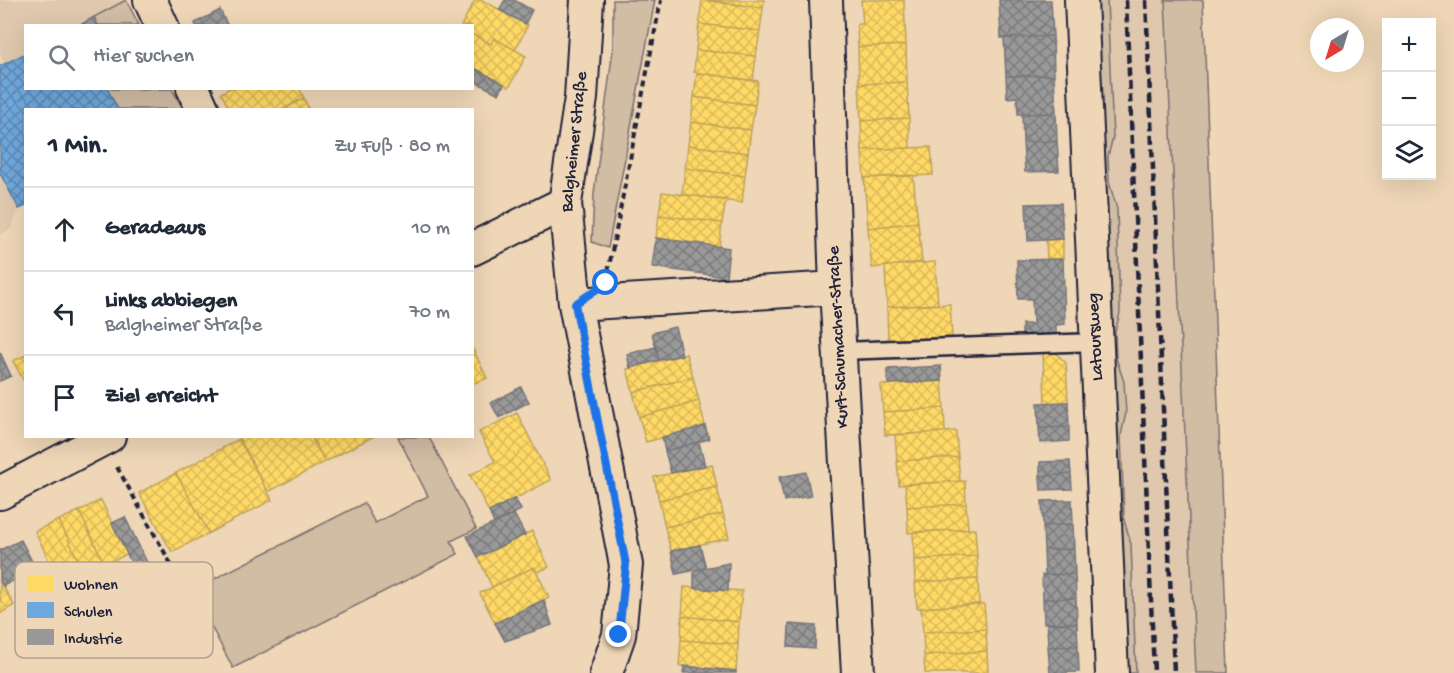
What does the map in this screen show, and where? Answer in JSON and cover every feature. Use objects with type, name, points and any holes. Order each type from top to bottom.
[{"type":"street","points":[[150,0],[161,24]]},
{"type":"street","name":"Balgheimer Straße","points":[[586,0],[581,98],[565,203],[575,304],[626,565],[619,635],[606,673]]},
{"type":"street","name":"Kurt-Schumacher-Straße","points":[[826,0],[836,288],[858,673]]},
{"type":"street","name":"Latoursweg","points":[[1081,0],[1112,673]]},
{"type":"street","points":[[194,90],[202,108]]},
{"type":"street","points":[[474,248],[565,203]]},
{"type":"street","points":[[575,304],[836,288]]},
{"type":"street","points":[[0,493],[105,438]]},
{"type":"lane","points":[[840,351],[1096,342]]},
{"type":"path","points":[[575,304],[606,283],[661,0]]},
{"type":"path","points":[[105,438],[171,562]]},
{"type":"shaded area","points":[[0,0],[126,0],[80,24],[24,24],[24,53],[4,63],[0,55]]},
{"type":"shaded area","points":[[126,0],[138,24],[98,24],[94,17]]},
{"type":"shaded area","points":[[613,0],[655,0],[608,248],[592,242],[594,194],[613,49]]},
{"type":"shaded area","points":[[1093,0],[1107,0],[1113,137],[1108,156],[1109,182],[1117,209],[1120,313],[1115,332],[1116,358],[1124,382],[1126,413],[1121,435],[1124,520],[1131,544],[1136,673],[1122,673]]},
{"type":"shaded area","points":[[1107,0],[1165,0],[1196,673],[1136,673],[1131,544],[1124,520],[1121,435],[1126,413],[1124,382],[1116,358],[1115,332],[1120,313],[1117,209],[1109,182],[1108,156],[1113,137]]},
{"type":"shaded area","points":[[1165,0],[1203,0],[1228,673],[1196,673]]},
{"type":"shaded area","points":[[108,90],[173,90],[182,108],[117,108]]},
{"type":"shaded area","points":[[0,173],[19,209],[11,229],[0,235]]},
{"type":"shaded area","points":[[399,438],[430,438],[476,529],[451,541],[458,554],[233,668],[213,630],[213,579],[364,503],[375,523],[428,496]]},
{"type":"building: Wohnen","points":[[475,0],[482,0],[528,25],[515,50],[494,38],[491,44],[474,35],[474,24],[462,24]]},
{"type":"building: Wohnen","points":[[702,0],[763,8],[760,31],[699,24]]},
{"type":"building: Wohnen","points":[[707,0],[764,0],[763,8]]},
{"type":"building: Wohnen","points":[[861,0],[904,0],[906,45],[858,47],[857,24],[863,24]]},
{"type":"building: Wohnen","points":[[699,24],[760,31],[756,56],[696,50]]},
{"type":"building: Wohnen","points":[[474,35],[491,44],[494,38],[526,56],[509,87],[474,68]]},
{"type":"building: Wohnen","points":[[906,45],[907,82],[859,84],[858,47]]},
{"type":"building: Wohnen","points":[[696,50],[756,56],[753,81],[694,72]]},
{"type":"building: Wohnen","points":[[697,73],[758,81],[755,105],[694,97]]},
{"type":"building: Wohnen","points":[[907,82],[909,118],[861,121],[859,84]]},
{"type":"building: Wohnen","points":[[226,90],[300,90],[304,98],[286,108],[229,108],[221,93]]},
{"type":"building: Wohnen","points":[[694,97],[755,105],[751,130],[691,122]]},
{"type":"building: Wohnen","points":[[304,98],[308,108],[286,108]]},
{"type":"building: Wohnen","points":[[909,118],[910,148],[862,150],[861,121]]},
{"type":"building: Wohnen","points":[[691,122],[751,130],[748,153],[688,145]]},
{"type":"building: Wohnen","points":[[688,145],[748,153],[745,176],[685,168]]},
{"type":"building: Wohnen","points":[[931,147],[933,175],[864,178],[862,150]]},
{"type":"building: Wohnen","points":[[685,168],[745,176],[742,203],[682,194]]},
{"type":"building: Wohnen","points":[[913,175],[918,222],[868,228],[864,178]]},
{"type":"building: Wohnen","points":[[662,192],[726,200],[722,223],[659,215]]},
{"type":"building: Wohnen","points":[[659,215],[722,223],[719,247],[656,238]]},
{"type":"building: Wohnen","points":[[918,222],[922,262],[872,268],[868,228]]},
{"type":"building: Wohnen","points":[[1063,239],[1063,259],[1047,259],[1046,240]]},
{"type":"building: Wohnen","points":[[935,262],[938,304],[887,307],[885,266]]},
{"type":"building: Wohnen","points":[[950,304],[952,337],[888,340],[887,307]]},
{"type":"building: Wohnen","points":[[1053,350],[1066,363],[1068,402],[1045,403],[1043,351]]},
{"type":"building: Wohnen","points":[[474,351],[487,378],[474,383]]},
{"type":"building: Wohnen","points":[[686,354],[693,377],[633,392],[627,369]]},
{"type":"building: Wohnen","points":[[24,356],[24,381],[13,361]]},
{"type":"building: Wohnen","points":[[693,377],[699,401],[639,417],[633,392]]},
{"type":"building: Wohnen","points":[[942,381],[944,408],[883,412],[881,385]]},
{"type":"building: Wohnen","points":[[699,401],[705,426],[646,442],[639,417]]},
{"type":"building: Wohnen","points":[[944,408],[945,432],[885,435],[883,412]]},
{"type":"building: Wohnen","points":[[517,413],[551,480],[489,512],[470,475],[495,462],[479,432]]},
{"type":"building: Wohnen","points":[[956,431],[958,457],[897,461],[895,435]]},
{"type":"building: Wohnen","points":[[239,438],[312,438],[325,462],[268,492]]},
{"type":"building: Wohnen","points":[[312,438],[370,438],[325,462]]},
{"type":"building: Wohnen","points":[[239,439],[272,500],[209,533],[176,473]]},
{"type":"building: Wohnen","points":[[958,457],[960,481],[899,485],[897,461]]},
{"type":"building: Wohnen","points":[[712,464],[717,487],[659,500],[654,477]]},
{"type":"building: Wohnen","points":[[176,473],[209,533],[172,552],[139,493]]},
{"type":"building: Wohnen","points":[[965,481],[966,504],[907,507],[905,484]]},
{"type":"building: Wohnen","points":[[717,487],[723,514],[665,527],[659,500]]},
{"type":"building: Wohnen","points":[[101,500],[127,554],[111,562],[104,562],[79,511]]},
{"type":"building: Wohnen","points":[[966,504],[968,529],[908,533],[907,507]]},
{"type":"building: Wohnen","points":[[79,511],[104,562],[79,562],[59,520]]},
{"type":"building: Wohnen","points":[[723,514],[729,538],[671,551],[665,527]]},
{"type":"building: Wohnen","points":[[59,520],[79,562],[50,562],[35,531]]},
{"type":"building: Wohnen","points":[[975,529],[977,556],[914,560],[913,532]]},
{"type":"building: Wohnen","points":[[532,531],[549,567],[537,572],[534,567],[492,587],[478,557]]},
{"type":"building: Wohnen","points":[[977,556],[978,579],[915,582],[914,560]]},
{"type":"building: Wohnen","points":[[534,567],[549,597],[495,623],[480,593]]},
{"type":"building: Wohnen","points":[[978,579],[979,604],[917,608],[915,582]]},
{"type":"building: Wohnen","points":[[0,581],[14,605],[0,614]]},
{"type":"building: Wohnen","points":[[684,587],[742,591],[739,622],[682,616]]},
{"type":"building: Wohnen","points":[[984,604],[986,629],[923,632],[921,608]]},
{"type":"building: Wohnen","points":[[682,616],[739,622],[738,644],[681,640]]},
{"type":"building: Wohnen","points":[[986,629],[987,651],[924,655],[923,632]]},
{"type":"building: Wohnen","points":[[681,640],[738,644],[736,671],[679,666]]},
{"type":"building: Wohnen","points":[[987,651],[988,673],[925,673],[924,655]]},
{"type":"building: Schulen","points":[[24,54],[24,90],[108,90],[117,108],[24,108],[24,207],[19,209],[0,173],[0,66]]},
{"type":"building: Industrie","points":[[505,0],[514,0],[532,10],[525,24],[499,10]]},
{"type":"building: Industrie","points":[[999,0],[1051,0],[1053,36],[1001,38]]},
{"type":"building: Industrie","points":[[220,10],[227,24],[195,24]]},
{"type":"building: Industrie","points":[[94,17],[97,24],[82,24]]},
{"type":"building: Industrie","points":[[1053,36],[1054,75],[1006,76],[1004,38]]},
{"type":"building: Industrie","points":[[476,69],[504,84],[499,94],[474,81]]},
{"type":"building: Industrie","points":[[1054,75],[1056,113],[1018,114],[1017,97],[1007,98],[1006,76]]},
{"type":"building: Industrie","points":[[1056,113],[1057,141],[1023,142],[1022,114]]},
{"type":"building: Industrie","points":[[1057,141],[1059,171],[1025,172],[1023,142]]},
{"type":"building: Industrie","points":[[1061,203],[1063,239],[1028,241],[1026,204]]},
{"type":"building: Industrie","points":[[656,238],[729,248],[726,277],[652,267]]},
{"type":"building: Industrie","points":[[1063,259],[1065,324],[1056,325],[1056,338],[1022,338],[1022,324],[1033,324],[1032,299],[1018,299],[1017,260]]},
{"type":"building: Industrie","points":[[675,327],[682,355],[659,360],[652,333]]},
{"type":"building: Industrie","points":[[656,347],[659,360],[630,368],[627,354]]},
{"type":"building: Industrie","points":[[0,352],[11,376],[0,381]]},
{"type":"building: Industrie","points":[[941,366],[942,381],[888,384],[887,369]]},
{"type":"building: Industrie","points":[[521,387],[529,402],[499,418],[491,403]]},
{"type":"building: Industrie","points":[[1068,402],[1069,427],[1039,428],[1038,403]]},
{"type":"building: Industrie","points":[[705,426],[709,439],[665,451],[662,437]]},
{"type":"building: Industrie","points":[[1069,427],[1069,441],[1040,443],[1039,428]]},
{"type":"building: Industrie","points":[[699,442],[705,466],[671,473],[665,451]]},
{"type":"building: Industrie","points":[[1070,461],[1071,474],[1040,476],[1040,462]]},
{"type":"building: Industrie","points":[[806,472],[811,496],[784,501],[779,477]]},
{"type":"building: Industrie","points":[[1071,474],[1072,489],[1041,490],[1040,476]]},
{"type":"building: Industrie","points":[[515,498],[521,510],[494,523],[489,512]]},
{"type":"building: Industrie","points":[[1072,500],[1073,524],[1043,526],[1042,501]]},
{"type":"building: Industrie","points":[[514,514],[525,535],[478,557],[467,536]]},
{"type":"building: Industrie","points":[[125,517],[147,562],[131,562],[112,523]]},
{"type":"building: Industrie","points":[[1073,524],[1074,549],[1044,550],[1043,526]]},
{"type":"building: Industrie","points":[[21,540],[32,562],[15,562],[15,580],[3,586],[0,581],[0,550]]},
{"type":"building: Industrie","points":[[700,545],[706,568],[676,574],[671,551]]},
{"type":"building: Industrie","points":[[1074,549],[1075,574],[1045,575],[1044,550]]},
{"type":"building: Industrie","points":[[729,563],[728,591],[694,588],[694,570]]},
{"type":"building: Industrie","points":[[1075,574],[1076,598],[1043,599],[1042,575]]},
{"type":"building: Industrie","points":[[1076,598],[1077,623],[1044,623],[1043,599]]},
{"type":"building: Industrie","points":[[544,600],[552,625],[505,641],[495,623]]},
{"type":"building: Industrie","points":[[1077,623],[1078,646],[1048,647],[1047,624]]},
{"type":"building: Industrie","points":[[789,624],[816,626],[815,649],[788,647]]},
{"type":"building: Industrie","points":[[1078,646],[1079,672],[1050,673],[1048,647]]},
{"type":"building: Industrie","points":[[684,666],[736,671],[736,673],[683,673]]},
{"type":"railway","points":[[1126,0],[1154,673]]},
{"type":"railway","points":[[1146,0],[1174,673]]},
{"type":"route","points":[[606,283],[575,304],[626,565],[619,635]]}]
